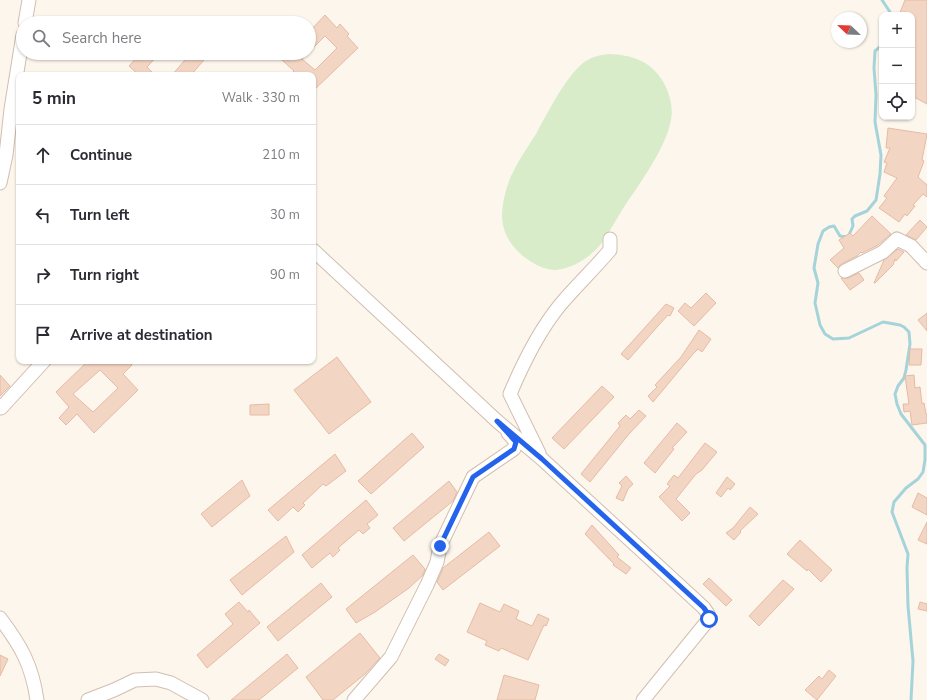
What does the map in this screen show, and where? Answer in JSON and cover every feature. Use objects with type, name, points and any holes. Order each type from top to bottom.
[{"type":"street","points":[[26,16],[29,0]]},
{"type":"street","points":[[17,72],[19,60]]},
{"type":"street","points":[[0,183],[6,155],[16,78]]},
{"type":"street","points":[[542,459],[510,394],[531,348],[559,307],[610,250],[610,238]]},
{"type":"street","points":[[845,271],[883,252],[898,239],[911,246],[927,263]]},
{"type":"street","points":[[316,253],[497,421],[542,459],[704,608],[709,619],[643,700]]},
{"type":"street","points":[[1,408],[41,364]]},
{"type":"street","points":[[354,700],[391,657],[427,586],[437,562],[440,546],[473,477],[514,449],[516,442],[497,421]]},
{"type":"street","points":[[0,618],[27,659],[34,682],[37,700]]},
{"type":"street","points":[[88,700],[134,680],[156,679],[171,683],[202,700]]},
{"type":"green space","points":[[610,54],[631,57],[638,60],[650,66],[660,77],[666,86],[672,109],[668,131],[652,165],[601,244],[587,257],[575,265],[556,270],[547,269],[534,264],[523,256],[508,239],[504,229],[502,217],[506,191],[511,176],[517,165],[569,78],[582,64],[591,58]]},
{"type":"building","points":[[905,0],[927,0],[927,104],[915,98],[915,12],[900,12]]},
{"type":"building","points":[[325,15],[337,28],[340,24],[349,34],[347,36],[358,48],[316,88],[316,72],[293,72],[294,71],[282,60],[303,60],[315,70],[337,48],[325,36],[316,45],[316,25]]},
{"type":"building","points":[[135,60],[154,60],[147,67],[152,72],[136,72],[129,66]]},
{"type":"building","points":[[185,60],[204,60],[194,72],[175,72]]},
{"type":"building","points":[[888,128],[927,134],[922,160],[924,161],[918,177],[927,185],[927,197],[923,194],[913,205],[915,206],[907,216],[905,214],[899,222],[879,208],[887,198],[884,196],[897,178],[884,172],[887,163],[884,162],[890,148],[886,148]]},
{"type":"building","points":[[872,216],[891,234],[878,245],[862,253],[861,252],[857,256],[841,264],[838,268],[830,260],[844,248],[839,240],[850,233],[853,236]]},
{"type":"building","points":[[920,220],[927,227],[916,240],[906,235]]},
{"type":"building","points":[[898,249],[904,252],[896,261],[895,259],[893,265],[874,283],[884,260]]},
{"type":"building","points":[[859,273],[864,280],[850,290],[841,278],[848,278]]},
{"type":"building","points":[[706,293],[716,303],[694,326],[678,311],[685,303],[691,308]]},
{"type":"building","points":[[666,304],[674,308],[670,316],[668,315],[628,360],[621,354]]},
{"type":"building","points":[[927,313],[927,331],[918,320]]},
{"type":"building","points":[[699,330],[711,339],[702,352],[698,349],[693,354],[653,402],[648,396],[657,387],[655,385],[681,357]]},
{"type":"building","points":[[910,349],[922,349],[921,365],[909,365]]},
{"type":"building","points":[[337,357],[371,402],[329,434],[294,390]]},
{"type":"building","points":[[85,364],[132,365],[123,374],[138,390],[94,433],[77,414],[66,425],[59,418],[69,407],[56,392]],"holes":[[[100,370],[118,388],[93,412],[73,394]]]},
{"type":"building","points":[[0,375],[10,386],[0,396]]},
{"type":"building","points":[[914,375],[915,388],[920,387],[922,404],[924,403],[927,414],[927,423],[912,425],[910,411],[904,412],[903,404],[909,404],[905,376]]},
{"type":"building","points":[[602,386],[614,397],[564,449],[552,438]]},
{"type":"building","points":[[269,404],[269,415],[250,415],[250,405]]},
{"type":"building","points":[[639,410],[646,416],[629,434],[590,482],[581,474],[620,426],[618,423],[626,415],[630,419]]},
{"type":"building","points":[[677,423],[687,432],[672,448],[674,449],[655,473],[644,463]]},
{"type":"building","points":[[412,433],[424,447],[371,494],[358,481]]},
{"type":"building","points":[[705,443],[717,452],[702,470],[696,474],[676,499],[690,513],[682,521],[659,497],[670,486],[667,484],[674,475],[678,478]]},
{"type":"building","points":[[335,454],[346,471],[326,486],[323,484],[303,503],[305,505],[298,512],[293,507],[278,521],[268,510]]},
{"type":"building","points":[[626,476],[633,484],[628,489],[623,501],[616,498],[622,486],[619,483]]},
{"type":"building","points":[[727,477],[735,484],[730,490],[728,488],[721,497],[716,493]]},
{"type":"building","points":[[242,480],[250,496],[212,527],[201,514]]},
{"type":"building","points":[[449,481],[457,492],[453,501],[404,541],[393,528]]},
{"type":"building","points":[[918,493],[927,498],[927,515],[912,507]]},
{"type":"building","points":[[366,500],[378,515],[367,524],[370,528],[363,534],[359,530],[338,548],[340,550],[333,557],[330,553],[312,568],[302,555]]},
{"type":"building","points":[[750,507],[758,514],[740,531],[741,532],[734,540],[726,533],[733,528]]},
{"type":"building","points":[[927,522],[927,544],[918,540]]},
{"type":"building","points":[[592,525],[619,555],[617,557],[631,568],[626,574],[613,565],[614,564],[585,534]]},
{"type":"building","points":[[489,532],[500,546],[443,590],[437,582],[443,568]]},
{"type":"building","points":[[286,536],[294,552],[242,595],[230,580]]},
{"type":"building","points":[[800,540],[832,570],[821,582],[808,569],[807,571],[787,554]]},
{"type":"building","points":[[413,555],[425,569],[423,575],[409,588],[375,612],[356,623],[346,609]]},
{"type":"building","points":[[709,578],[732,600],[726,606],[703,584]]},
{"type":"building","points":[[783,580],[794,589],[759,626],[749,616]]},
{"type":"building","points":[[321,583],[332,597],[278,641],[267,627]]},
{"type":"building","points":[[239,602],[248,612],[249,610],[260,623],[207,668],[197,655],[233,624],[225,614]]},
{"type":"building","points":[[920,602],[927,604],[927,611],[918,609]]},
{"type":"building","points":[[480,603],[500,612],[504,604],[519,611],[516,619],[532,626],[538,614],[549,619],[546,626],[544,625],[528,660],[501,648],[499,651],[485,645],[487,641],[467,632]]},
{"type":"building","points":[[360,633],[380,658],[365,674],[333,700],[323,700],[306,677]]},
{"type":"building","points":[[287,654],[298,668],[259,700],[231,700]]},
{"type":"building","points":[[439,654],[449,660],[445,666],[435,659]]},
{"type":"building","points":[[0,655],[8,659],[0,676]]},
{"type":"building","points":[[829,670],[836,676],[817,700],[805,690],[819,676],[822,679]]},
{"type":"building","points":[[504,675],[539,685],[535,700],[497,700]]},
{"type":"waterway","points":[[882,0],[890,12]]},
{"type":"waterway","points":[[879,48],[875,51],[874,68],[876,95],[875,122],[881,155],[876,200],[867,211],[855,216],[852,219],[853,226],[848,237],[840,236],[834,226],[823,231],[818,244],[814,268],[818,283],[815,303],[820,325],[825,334],[833,339],[849,338],[883,322],[900,325],[909,332],[910,344],[906,370],[904,378],[898,386],[895,394],[901,414],[925,445],[925,460],[923,472],[918,479],[906,488],[894,502],[892,512],[908,554],[908,606],[913,661],[911,700]]},
{"type":"route","points":[[440,546],[451,526],[473,477],[514,449],[516,442],[497,421],[542,459],[704,608],[709,619]]}]
